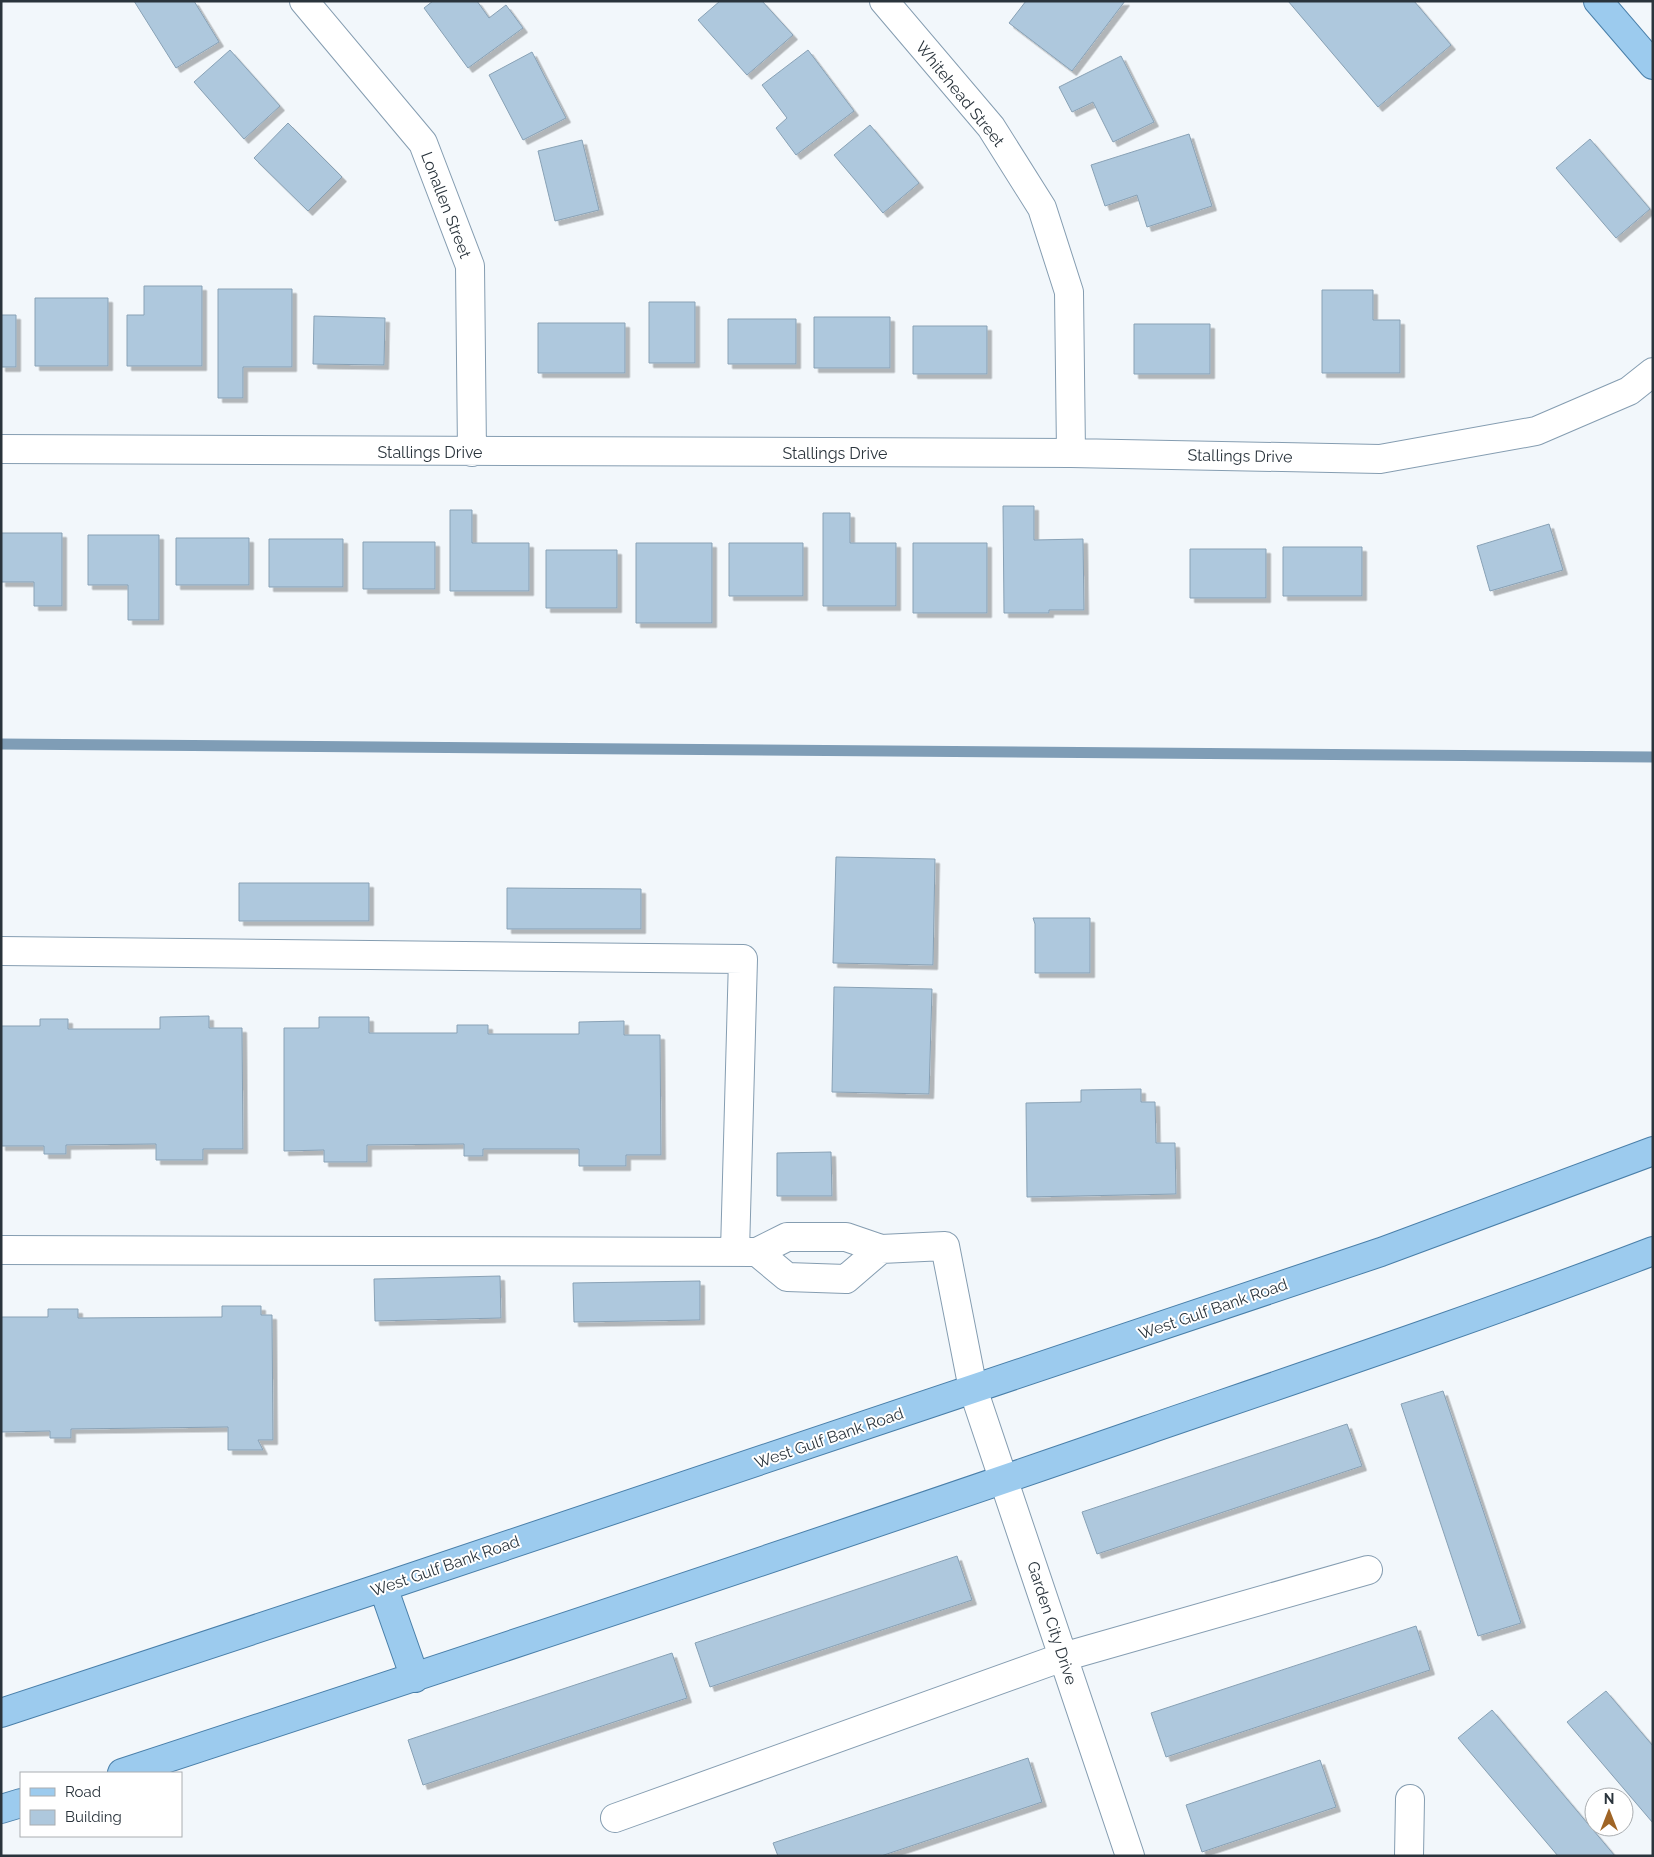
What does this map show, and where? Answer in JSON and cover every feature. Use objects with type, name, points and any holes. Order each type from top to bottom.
[{"type":"main road","points":[[1598,1],[1653,65]]},
{"type":"main road","name":"West Gulf Bank Road","points":[[1,1713],[1382,1252],[1653,1150]]},
{"type":"main road","points":[[125,1772],[415,1678],[1004,1480],[1548,1292],[1653,1251]]},
{"type":"main road","points":[[383,1587],[415,1678]]},
{"type":"main road","points":[[1,1809],[20,1803]]},
{"type":"street","name":"Lonallen Street","points":[[304,1],[422,143],[470,266],[472,452]]},
{"type":"street","name":"Whitehead Street","points":[[884,1],[991,127],[1042,208],[1069,292],[1071,453]]},
{"type":"street","name":"Stallings Drive","points":[[1,449],[1071,453],[1380,459],[1536,431],[1628,391],[1653,372]]},
{"type":"street","points":[[1,952],[743,959],[746,1251]]},
{"type":"street","points":[[1,1250],[746,1251],[787,1237],[846,1237],[881,1249]]},
{"type":"street","name":"Garden City Drive","points":[[881,1249],[945,1246],[973,1389],[1130,1856]]},
{"type":"street","points":[[746,1251],[787,1277],[846,1279],[881,1249]]},
{"type":"street","points":[[615,1818],[1063,1657],[1368,1570]]},
{"type":"street","points":[[1409,1856],[1410,1799]]},
{"type":"building","points":[[134,1],[194,1],[219,42],[176,68]]},
{"type":"building","points":[[433,1],[477,1],[489,18],[506,5],[523,28],[468,68],[424,8]]},
{"type":"building","points":[[720,1],[762,1],[793,35],[747,75],[698,20]]},
{"type":"building","points":[[1026,1],[1125,1],[1072,71],[1009,23]]},
{"type":"building","points":[[1288,1],[1414,1],[1451,45],[1378,107]]},
{"type":"building","points":[[230,50],[280,106],[244,139],[194,82]]},
{"type":"building","points":[[808,50],[854,111],[796,155],[776,128],[787,118],[762,85]]},
{"type":"building","points":[[532,52],[566,118],[523,140],[489,75]]},
{"type":"building","points":[[1121,56],[1154,122],[1113,142],[1093,102],[1072,112],[1059,87]]},
{"type":"building","points":[[288,123],[342,177],[308,211],[254,158]]},
{"type":"building","points":[[870,125],[919,183],[883,213],[834,155]]},
{"type":"building","points":[[1189,134],[1212,206],[1147,227],[1137,195],[1105,206],[1091,165]]},
{"type":"building","points":[[1590,139],[1650,209],[1616,238],[1556,168]]},
{"type":"building","points":[[582,140],[599,210],[555,221],[538,151]]},
{"type":"building","points":[[144,286],[202,286],[202,366],[127,366],[127,315],[144,315]]},
{"type":"building","points":[[218,289],[292,289],[292,367],[243,367],[243,398],[218,398]]},
{"type":"building","points":[[1322,290],[1373,290],[1373,320],[1400,320],[1400,373],[1322,373]]},
{"type":"building","points":[[35,298],[108,298],[108,366],[35,366]]},
{"type":"building","points":[[649,302],[695,302],[695,363],[649,363]]},
{"type":"building","points":[[1,315],[16,315],[16,367],[1,367]]},
{"type":"building","points":[[314,316],[385,318],[384,365],[313,364]]},
{"type":"building","points":[[814,317],[890,317],[890,368],[814,368]]},
{"type":"building","points":[[728,319],[796,319],[796,364],[728,364]]},
{"type":"building","points":[[538,323],[625,323],[625,373],[538,373]]},
{"type":"building","points":[[1134,324],[1210,324],[1210,374],[1134,374]]},
{"type":"building","points":[[913,326],[987,326],[987,374],[913,374]]},
{"type":"building","points":[[1003,506],[1034,506],[1034,540],[1083,539],[1084,610],[1049,610],[1049,613],[1004,613]]},
{"type":"building","points":[[450,510],[472,510],[472,543],[529,543],[529,591],[450,591]]},
{"type":"building","points":[[823,513],[850,513],[850,543],[896,543],[896,606],[823,606]]},
{"type":"building","points":[[1549,524],[1563,570],[1490,591],[1477,546]]},
{"type":"building","points":[[1,533],[62,533],[62,606],[34,606],[34,582],[1,582]]},
{"type":"building","points":[[88,535],[159,535],[159,620],[128,620],[128,585],[88,585]]},
{"type":"building","points":[[176,538],[249,538],[249,585],[176,585]]},
{"type":"building","points":[[269,539],[343,539],[343,587],[269,587]]},
{"type":"building","points":[[363,542],[435,542],[435,589],[363,589]]},
{"type":"building","points":[[636,543],[712,543],[712,623],[636,623]]},
{"type":"building","points":[[729,543],[803,543],[803,596],[729,596]]},
{"type":"building","points":[[913,543],[987,543],[987,613],[913,613]]},
{"type":"building","points":[[1283,547],[1362,547],[1362,596],[1283,596]]},
{"type":"building","points":[[1190,549],[1266,549],[1266,598],[1190,598]]},
{"type":"building","points":[[546,550],[617,550],[617,608],[546,608]]},
{"type":"building","points":[[836,857],[935,859],[933,965],[833,963]]},
{"type":"building","points":[[239,883],[369,883],[369,921],[239,921]]},
{"type":"building","points":[[507,888],[641,889],[641,929],[507,929]]},
{"type":"building","points":[[1033,918],[1090,918],[1090,973],[1035,973],[1035,924]]},
{"type":"building","points":[[834,987],[932,989],[929,1094],[832,1092]]},
{"type":"building","points":[[209,1016],[209,1028],[242,1028],[243,1149],[203,1149],[203,1160],[156,1160],[156,1144],[66,1145],[66,1154],[44,1154],[44,1146],[1,1146],[1,1026],[40,1026],[40,1019],[68,1019],[68,1029],[160,1029],[160,1017]]},
{"type":"building","points":[[319,1017],[369,1017],[369,1033],[457,1033],[457,1025],[488,1025],[488,1034],[579,1034],[579,1022],[624,1021],[624,1035],[660,1035],[661,1155],[626,1155],[626,1166],[579,1166],[579,1149],[483,1149],[483,1156],[464,1156],[464,1144],[367,1145],[367,1162],[324,1162],[324,1150],[284,1151],[284,1028],[319,1028]]},
{"type":"building","points":[[1141,1089],[1141,1102],[1155,1102],[1156,1143],[1175,1143],[1176,1194],[1027,1197],[1026,1103],[1081,1102],[1081,1090]]},
{"type":"building","points":[[831,1152],[832,1196],[777,1196],[777,1153]]},
{"type":"building","points":[[500,1276],[501,1318],[375,1321],[374,1279]]},
{"type":"building","points":[[700,1281],[700,1320],[574,1322],[573,1283]]},
{"type":"building","points":[[222,1306],[261,1306],[261,1315],[272,1315],[273,1440],[258,1440],[263,1450],[228,1450],[228,1427],[71,1429],[71,1438],[50,1438],[50,1431],[1,1432],[1,1317],[48,1317],[48,1309],[78,1309],[78,1318],[222,1317]]},
{"type":"building","points":[[1443,1391],[1521,1623],[1478,1636],[1401,1404]]},
{"type":"building","points":[[1347,1424],[1362,1466],[1097,1554],[1082,1512]]},
{"type":"building","points":[[957,1556],[972,1600],[710,1687],[695,1643]]},
{"type":"building","points":[[1416,1626],[1430,1670],[1166,1757],[1151,1713]]},
{"type":"building","points":[[672,1653],[687,1698],[423,1785],[408,1740]]},
{"type":"building","points":[[1606,1691],[1653,1746],[1653,1823],[1634,1801],[1634,1787],[1622,1787],[1567,1722]]},
{"type":"building","points":[[1492,1710],[1584,1819],[1584,1837],[1599,1837],[1615,1856],[1558,1856],[1458,1738]]},
{"type":"building","points":[[1028,1758],[1042,1802],[881,1856],[778,1856],[773,1843]]},
{"type":"building","points":[[1320,1760],[1336,1807],[1202,1852],[1186,1805]]},
{"type":"waterway","points":[[1,744],[1653,757]]}]
